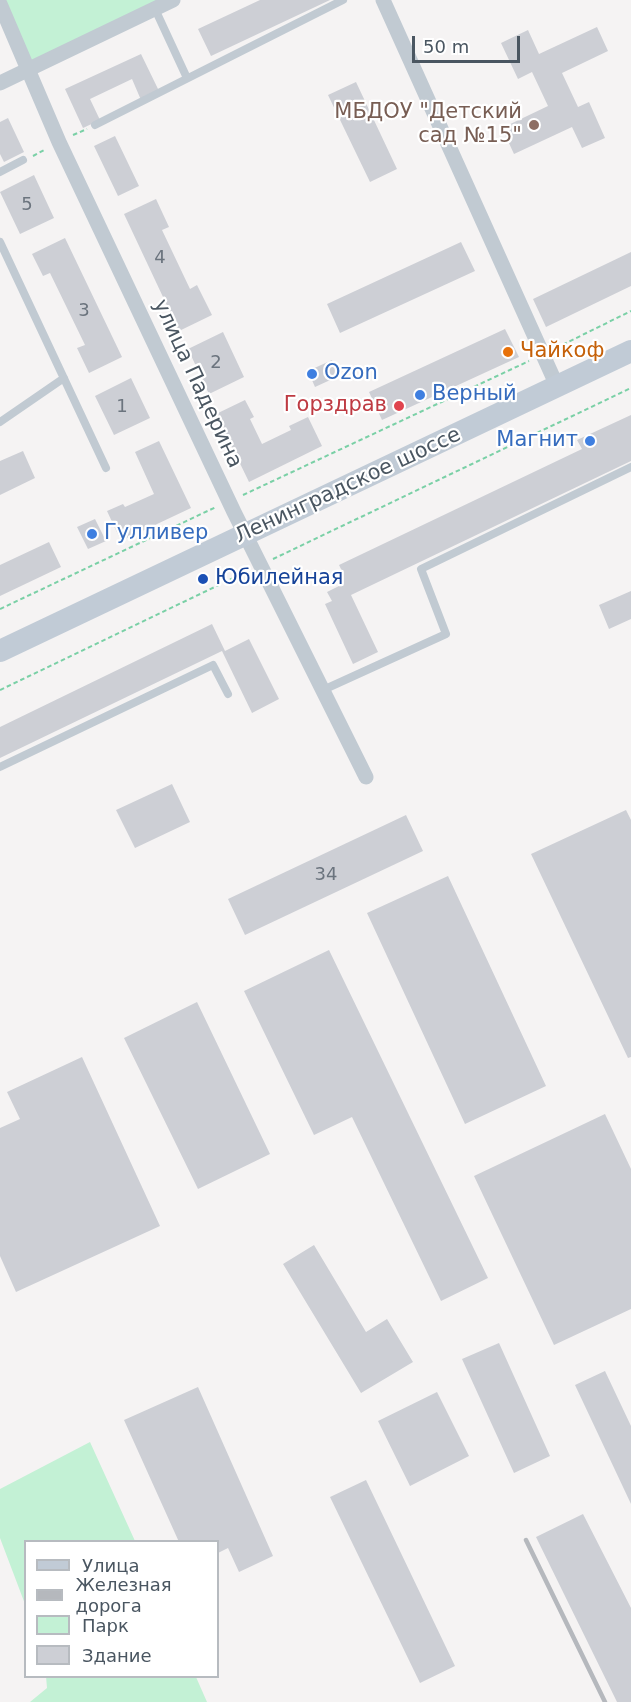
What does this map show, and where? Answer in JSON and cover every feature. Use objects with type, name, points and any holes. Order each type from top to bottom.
[{"type":"main road","name":"Ленинградское шоссе","points":[[0,651],[631,351]]},
{"type":"street","points":[[0,83],[173,0]]},
{"type":"street","points":[[383,0],[541,355],[557,386]]},
{"type":"street","name":"улица Падерина","points":[[0,4],[59,142],[245,534],[366,777]]},
{"type":"lane","points":[[95,125],[343,0]]},
{"type":"lane","points":[[155,9],[187,78]]},
{"type":"lane","points":[[0,172],[23,160]]},
{"type":"lane","points":[[0,242],[106,468]]},
{"type":"lane","points":[[0,422],[64,378]]},
{"type":"lane","points":[[323,690],[446,634],[421,569],[631,467]]},
{"type":"lane","points":[[0,767],[213,665],[228,694]]},
{"type":"path","points":[[0,609],[631,311]]},
{"type":"path","points":[[0,690],[631,388]]},
{"type":"green space","points":[[0,0],[173,0],[27,70]]},
{"type":"green space","points":[[90,1442],[135,1540],[24,1540],[24,1601],[0,1538],[0,1489]]},
{"type":"green space","points":[[46,1678],[196,1678],[207,1702],[30,1702],[47,1688]]},
{"type":"building","points":[[260,0],[330,0],[211,56],[198,29]]},
{"type":"building","points":[[597,27],[608,51],[562,73],[578,107],[589,102],[605,138],[582,148],[572,127],[514,154],[502,128],[548,106],[532,72],[518,79],[501,43],[528,30],[539,54]]},
{"type":"building","points":[[141,54],[159,91],[141,100],[132,79],[90,99],[100,120],[83,128],[65,89]]},
{"type":"building","points":[[356,82],[397,169],[370,182],[328,95]]},
{"type":"building","points":[[8,118],[24,152],[4,162],[0,154],[0,122]]},
{"type":"building","points":[[115,136],[139,186],[118,196],[94,146]]},
{"type":"building","points":[[34,175],[54,218],[20,234],[0,192]]},
{"type":"building","points":[[156,199],[169,227],[162,230],[190,289],[197,285],[212,315],[179,331],[124,214]]},
{"type":"building","points":[[65,238],[122,357],[89,373],[77,348],[85,345],[50,273],[43,276],[32,254]]},
{"type":"building","points":[[461,242],[475,271],[340,333],[327,304]]},
{"type":"building","points":[[631,252],[631,286],[546,327],[533,299]]},
{"type":"building","points":[[505,329],[519,357],[382,420],[369,392]]},
{"type":"building","points":[[223,332],[244,377],[209,394],[188,349]]},
{"type":"building","points":[[332,360],[339,376],[315,387],[308,371]]},
{"type":"building","points":[[131,378],[150,418],[114,435],[95,396]]},
{"type":"building","points":[[245,400],[254,417],[250,419],[262,444],[291,430],[289,426],[308,417],[322,446],[249,482],[216,414]]},
{"type":"building","points":[[631,415],[631,461],[351,595],[378,652],[353,664],[325,604],[332,601],[327,592],[339,586],[334,575],[342,571],[339,565],[582,449],[577,440]]},
{"type":"building","points":[[159,441],[191,508],[121,541],[107,511],[123,504],[125,507],[154,494],[135,452]]},
{"type":"building","points":[[23,451],[35,478],[0,495],[0,461]]},
{"type":"building","name":"Гулливер","points":[[95,519],[106,541],[88,549],[77,527]]},
{"type":"building","points":[[49,542],[61,567],[0,596],[0,565]]},
{"type":"building","points":[[631,591],[631,619],[609,629],[599,605]]},
{"type":"building","points":[[212,624],[225,651],[249,639],[279,699],[252,713],[222,651],[0,758],[0,727]]},
{"type":"building","points":[[172,784],[190,822],[135,848],[116,810]]},
{"type":"building","points":[[626,810],[631,820],[631,1057],[628,1058],[531,854]]},
{"type":"building","points":[[406,815],[423,851],[245,935],[228,899]]},
{"type":"building","points":[[448,876],[546,1086],[465,1124],[367,913]]},
{"type":"building","points":[[329,950],[488,1278],[441,1301],[352,1117],[314,1135],[244,991]]},
{"type":"building","points":[[197,1002],[270,1154],[198,1189],[124,1038]]},
{"type":"building","points":[[82,1057],[160,1226],[16,1292],[0,1256],[0,1128],[20,1119],[7,1092]]},
{"type":"building","points":[[605,1114],[631,1169],[631,1309],[554,1345],[474,1176]]},
{"type":"building","points":[[314,1245],[366,1332],[387,1319],[413,1362],[361,1393],[283,1264]]},
{"type":"building","points":[[499,1343],[550,1456],[514,1473],[462,1359]]},
{"type":"building","points":[[605,1371],[631,1426],[631,1504],[575,1385]]},
{"type":"building","points":[[198,1387],[273,1556],[239,1572],[228,1548],[219,1552],[219,1540],[178,1540],[124,1420]]},
{"type":"building","points":[[437,1392],[469,1456],[410,1486],[378,1421]]},
{"type":"building","points":[[366,1480],[455,1666],[420,1683],[330,1497]]},
{"type":"building","points":[[583,1514],[631,1608],[631,1702],[617,1702],[536,1537]]},
{"type":"railway","points":[[526,1540],[605,1702]]},
{"type":"place","name":"МБДОУ \"Детский сад №15\"","points":[[534,125]]},
{"type":"place","name":"Чайкоф","points":[[508,352]]},
{"type":"place","name":"Ozon","points":[[312,374]]},
{"type":"place","name":"Верный","points":[[420,395]]},
{"type":"place","name":"Горздрав","points":[[399,406]]},
{"type":"place","name":"Магнит","points":[[590,441]]},
{"type":"place","name":"Гулливер","points":[[92,534]]},
{"type":"place","name":"Юбилейная","points":[[203,579]]}]
